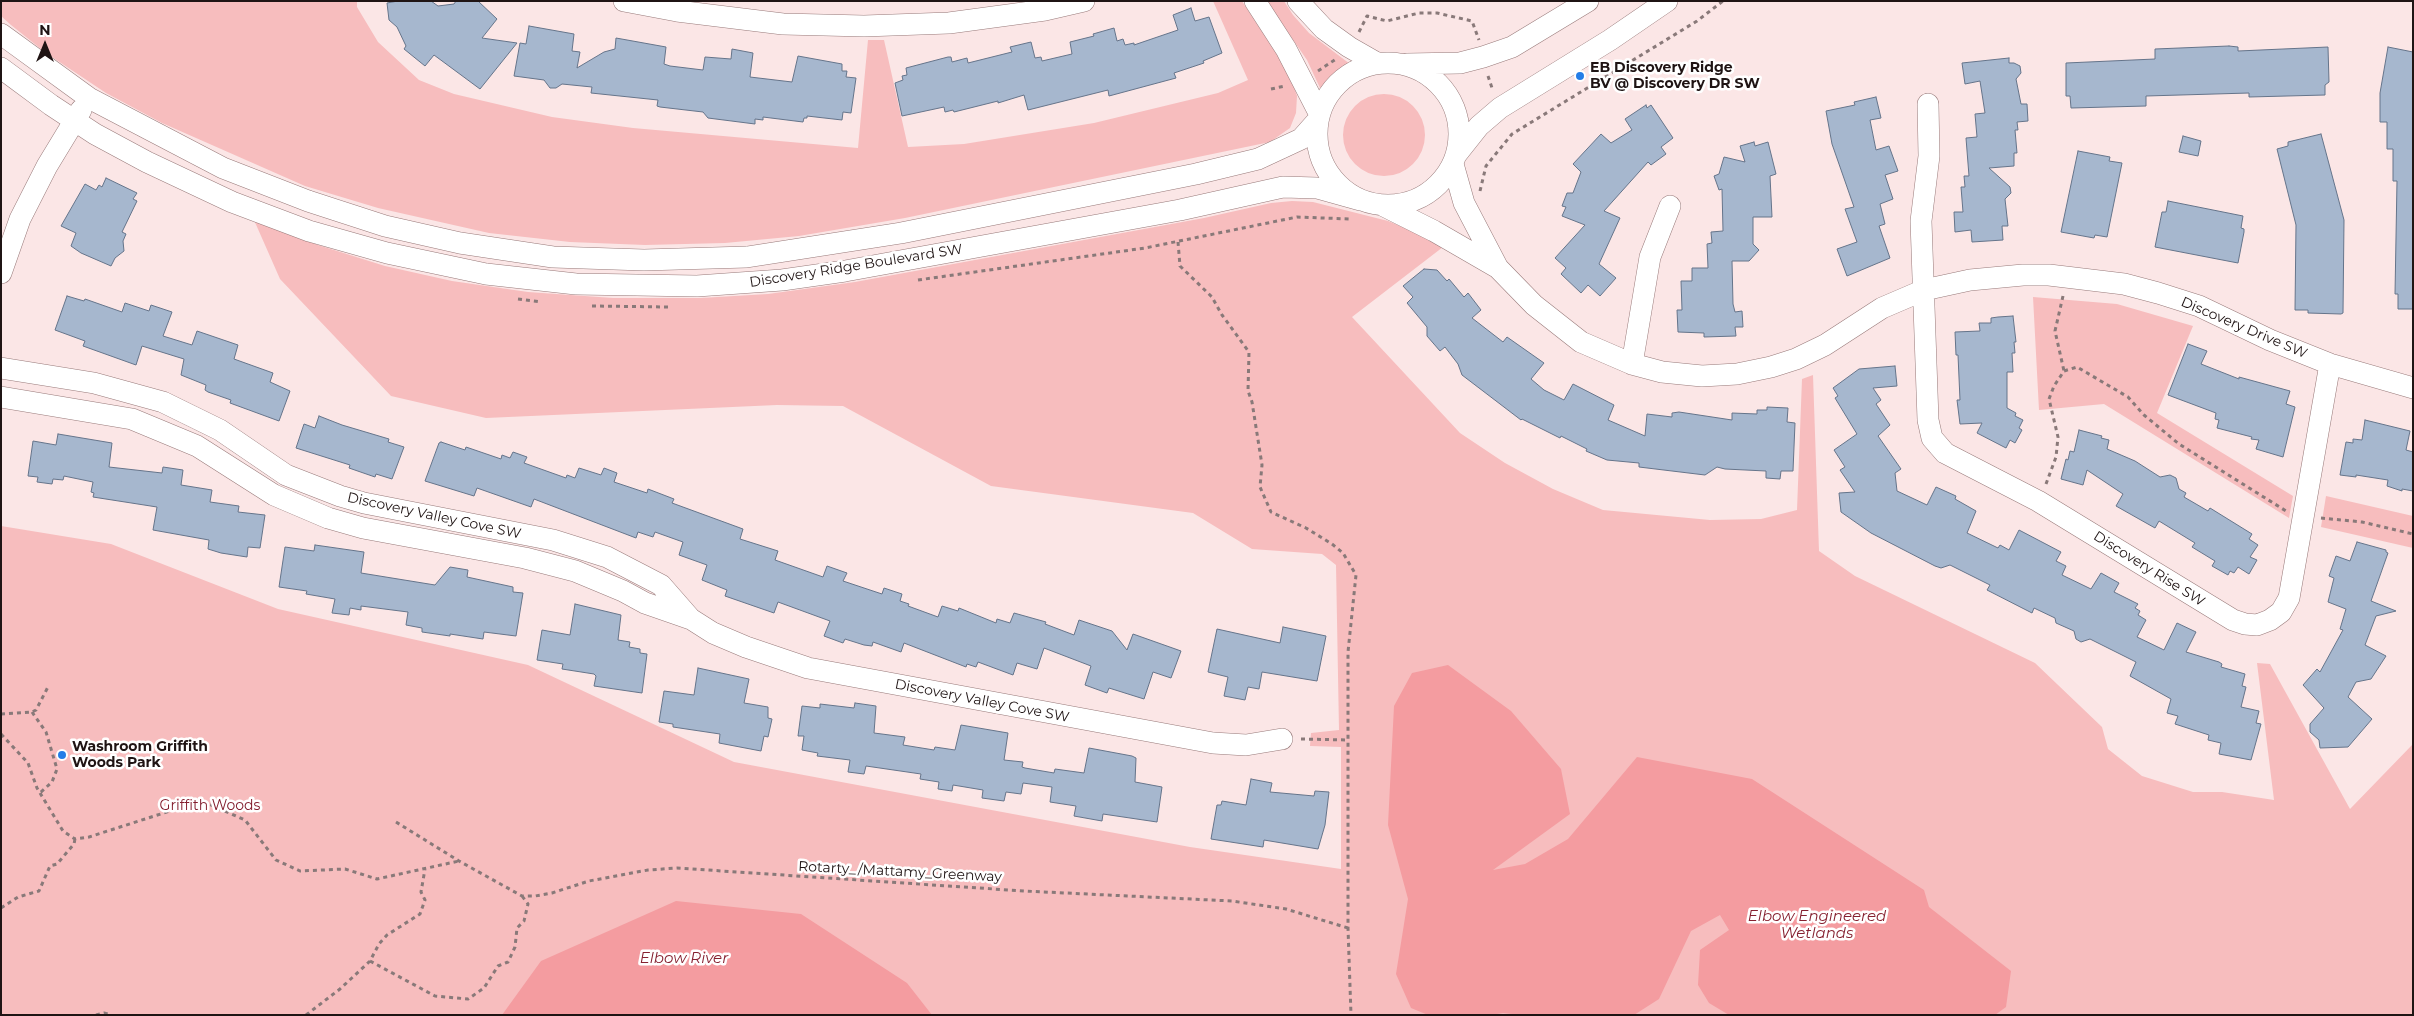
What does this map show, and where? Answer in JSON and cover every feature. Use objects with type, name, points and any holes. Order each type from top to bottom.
[{"type":"street","points":[[624,1],[677,11],[783,24],[864,26],[949,23],[1044,10],[1084,1]]},
{"type":"street","points":[[1255,1],[1286,49],[1318,117]]},
{"type":"street","points":[[1298,1],[1324,29],[1349,47],[1377,63]]},
{"type":"street","points":[[1588,1],[1512,47],[1484,57],[1460,62],[1377,63],[1361,67],[1347,75],[1325,98],[1318,117],[1317,145],[1324,168],[1340,187],[1360,200],[1384,206],[1398,205],[1425,195],[1436,186],[1479,126],[1500,108],[1610,40],[1667,1]]},
{"type":"street","name":"Discovery Ridge Boulevard SW","points":[[1,34],[89,98],[223,168],[308,201],[386,226],[460,243],[553,257],[644,260],[747,257],[827,246],[1196,174],[1258,159],[1301,139],[1318,117]]},
{"type":"street","points":[[1404,64],[1420,70],[1434,80],[1454,106],[1458,122],[1459,139],[1454,160]]},
{"type":"street","name":"Discovery Ridge Boulevard SW","points":[[1,68],[74,121],[147,162],[232,202],[309,231],[436,265],[486,274],[576,284],[697,286],[782,280],[845,271],[1171,212],[1283,186],[1317,188],[1360,200]]},
{"type":"street","points":[[1,273],[20,219],[74,121],[89,98]]},
{"type":"street","name":"Discovery Rise SW","points":[[1928,104],[1929,156],[1921,221],[1928,420],[1932,438],[1945,453],[2038,501],[2232,620],[2244,624],[2257,625],[2270,620],[2281,612],[2289,598],[2330,364]]},
{"type":"street","name":"Discovery Drive SW","points":[[1454,160],[1464,202],[1498,268]]},
{"type":"street","name":"Discovery Drive SW","points":[[1384,206],[1434,231],[1498,268],[1534,305],[1581,342],[1632,364],[1662,372],[1702,376],[1737,374],[1771,367],[1796,360],[1826,345],[1882,308],[1924,290],[1945,284],[2022,275],[2068,277],[2124,284],[2183,301],[2330,364],[2413,388]]},
{"type":"street","points":[[1632,364],[1650,257],[1670,206]]},
{"type":"street","name":"Discovery Valley Cove SW","points":[[1,368],[94,383],[163,402],[220,430],[286,475],[340,496],[364,503],[553,540],[607,557],[660,585],[691,619]]},
{"type":"street","name":"Discovery Valley Cove SW","points":[[1,398],[132,419],[197,446],[274,495],[328,518],[363,528],[525,558],[575,571],[623,591],[645,604],[691,619],[713,633],[746,647],[808,668],[1213,744],[1246,745],[1282,739]]},
{"type":"path","points":[[1478,196],[1483,184],[1486,166],[1512,134],[1696,21],[1723,1]]},
{"type":"path","points":[[1271,89],[1301,80],[1341,56],[1349,47],[1367,16],[1388,20],[1419,13],[1436,13],[1472,20],[1476,31]]},
{"type":"path","points":[[1486,68],[1494,95]]},
{"type":"path","points":[[1178,242],[1180,266],[1212,297],[1222,315],[1249,352],[1248,391],[1252,402],[1262,465],[1260,487],[1270,512],[1306,528],[1343,553],[1356,575],[1354,611],[1348,652],[1348,928],[1351,1015]]},
{"type":"path","points":[[2064,371],[2054,331],[2068,277]]},
{"type":"path","points":[[2038,501],[2056,457],[2058,438],[2049,399],[2054,386],[2064,371],[2077,367],[2128,397],[2144,415],[2180,444],[2289,513],[2303,518],[2362,522],[2413,534]]},
{"type":"path","points":[[1,714],[32,712],[36,710],[49,684]]},
{"type":"path","points":[[32,712],[46,732],[52,758],[57,769],[52,782],[40,793]]},
{"type":"path","points":[[1,734],[28,763],[40,793],[63,832],[75,839],[89,837],[198,802],[209,804],[245,820],[276,860],[300,871],[345,869],[377,879],[459,861]]},
{"type":"path","points":[[1282,739],[1348,740]]},
{"type":"path","points":[[370,962],[435,996],[468,999],[484,988],[498,966],[508,962],[515,947],[518,928],[524,921],[528,904],[522,896],[459,861],[396,822]]},
{"type":"path","points":[[1,908],[18,897],[39,891],[50,866],[57,864],[74,844],[75,839]]},
{"type":"path","name":"Rotarty_/Mattamy_Greenway","points":[[522,896],[552,894],[589,881],[648,870],[677,868],[1014,890],[1232,901],[1286,909],[1348,928]]},
{"type":"path","points":[[306,1015],[340,989],[370,962],[379,944],[387,935],[420,914],[425,900],[421,892],[425,869]]},
{"type":"path","points":[[96,1015],[104,1013],[111,1015]]},
{"type":"green space","points":[[1,1],[357,1],[357,7],[378,42],[419,80],[454,94],[552,117],[633,128],[858,148],[868,40],[884,40],[908,147],[964,144],[1094,123],[1218,93],[1248,80],[1213,1],[1242,1],[1289,73],[1297,96],[1296,113],[1290,128],[1270,142],[905,218],[799,236],[725,243],[645,245],[570,242],[489,233],[378,208],[305,186],[162,123],[106,93],[46,53],[11,25],[1,16]]},
{"type":"green space","points":[[1266,1],[1284,1],[1293,15],[1309,33],[1350,64],[1320,88],[1307,60]]},
{"type":"green space","points":[[1376,94],[1392,94],[1407,101],[1418,112],[1425,127],[1422,151],[1413,164],[1392,176],[1376,176],[1361,169],[1350,158],[1343,143],[1343,127],[1350,112],[1361,101]]},
{"type":"green space","name":"Griffith Woods","points":[[1313,202],[1388,221],[1422,235],[1443,247],[1352,317],[1460,433],[1505,463],[1553,489],[1603,510],[1710,520],[1761,519],[1797,510],[1802,379],[1813,375],[1819,551],[1855,576],[2035,663],[2102,727],[2108,749],[2142,776],[2193,792],[2222,792],[2274,800],[2257,663],[2270,664],[2350,809],[2413,744],[2413,1015],[1,1015],[1,526],[111,544],[278,609],[528,665],[734,762],[1190,847],[1341,869],[1341,747],[1310,746],[1311,733],[1339,730],[1336,565],[1322,554],[1252,549],[1193,513],[991,486],[843,406],[777,405],[486,418],[391,396],[280,279],[254,220],[318,245],[385,266],[452,281],[528,292],[613,298],[701,298],[768,294],[855,282],[1204,218],[1271,203]]},
{"type":"green space","points":[[2033,297],[2117,304],[2193,326],[2157,413],[2293,496],[2289,518],[2104,404],[2039,410]]},
{"type":"green space","points":[[2326,496],[2413,516],[2413,548],[2321,527]]},
{"type":"water","name":"Elbow Engineered Wetlands","points":[[1448,665],[1511,711],[1561,769],[1570,814],[1493,870],[1525,864],[1568,839],[1637,757],[1752,779],[1924,890],[1929,907],[2011,971],[2006,1007],[1995,1015],[1729,1015],[1709,1003],[1698,985],[1700,950],[1729,930],[1720,915],[1691,931],[1659,999],[1634,1015],[1521,1015],[1503,1013],[1491,1015],[1428,1015],[1411,1008],[1396,974],[1408,899],[1388,825],[1394,706],[1412,673]]},
{"type":"water","name":"Elbow River","points":[[676,901],[801,914],[907,983],[932,1015],[502,1015],[541,961]]},
{"type":"building","points":[[431,1],[438,6],[454,4],[456,1],[478,1],[497,19],[482,38],[517,43],[480,89],[434,55],[425,66],[404,49],[406,46],[397,27],[389,20],[387,3]]},
{"type":"building","points":[[1191,8],[1195,21],[1209,17],[1222,53],[1203,61],[1204,63],[1174,73],[1176,78],[1109,96],[1108,90],[1028,110],[1024,95],[998,103],[998,101],[954,112],[953,110],[945,112],[944,107],[902,116],[895,83],[903,80],[902,76],[907,75],[906,68],[948,57],[951,57],[952,62],[967,58],[968,63],[1012,52],[1010,47],[1031,42],[1035,58],[1041,57],[1042,61],[1072,54],[1070,42],[1094,36],[1093,34],[1114,28],[1117,41],[1123,39],[1125,45],[1134,43],[1134,45],[1178,30],[1173,15]]},
{"type":"building","points":[[529,26],[574,34],[572,51],[580,52],[577,68],[604,52],[615,49],[616,38],[666,47],[664,64],[703,70],[705,57],[731,59],[732,49],[753,53],[750,77],[792,82],[798,56],[842,64],[842,71],[847,71],[846,77],[856,78],[851,113],[843,112],[842,120],[807,116],[803,122],[763,117],[763,120],[755,119],[755,124],[708,118],[703,112],[660,107],[657,106],[658,100],[591,93],[592,87],[562,84],[556,88],[550,88],[544,80],[514,76],[520,43],[526,44]]},
{"type":"building","points":[[2238,47],[2238,51],[2328,47],[2329,82],[2325,85],[2325,95],[2249,97],[2249,93],[2146,96],[2146,106],[2071,108],[2070,96],[2066,96],[2066,63],[2155,59],[2155,49]]},
{"type":"building","points":[[2388,47],[2413,52],[2413,309],[2398,309],[2398,294],[2395,294],[2397,181],[2393,181],[2393,149],[2387,149],[2387,122],[2380,122],[2380,93]]},
{"type":"building","points":[[2009,58],[2009,63],[2020,66],[2021,73],[2016,79],[2021,104],[2027,104],[2028,121],[2017,122],[2018,130],[2015,130],[2017,153],[2014,153],[2014,166],[1989,168],[2010,187],[2011,193],[2005,199],[2008,226],[2002,226],[2003,240],[1972,242],[1971,230],[1955,232],[1954,212],[1963,212],[1961,187],[1965,187],[1964,176],[1969,176],[1966,138],[1977,137],[1975,114],[1985,113],[1980,81],[1965,84],[1962,63]]},
{"type":"building","points":[[1876,97],[1881,118],[1870,120],[1876,150],[1889,146],[1898,171],[1885,175],[1893,199],[1880,204],[1885,224],[1879,226],[1890,258],[1847,276],[1837,249],[1857,242],[1845,209],[1854,207],[1832,144],[1826,111],[1855,105],[1854,102]]},
{"type":"building","points":[[1646,105],[1647,108],[1651,105],[1673,138],[1661,147],[1666,154],[1651,165],[1648,162],[1604,211],[1620,218],[1599,264],[1616,278],[1600,296],[1588,285],[1581,293],[1561,274],[1566,268],[1555,258],[1585,225],[1562,216],[1566,207],[1562,206],[1567,193],[1573,193],[1581,172],[1573,164],[1601,134],[1611,143],[1632,130],[1625,119]]},
{"type":"building","points":[[2321,134],[2344,220],[2343,313],[2341,314],[2308,313],[2308,310],[2295,310],[2296,225],[2277,149],[2288,146],[2288,142]]},
{"type":"building","points":[[2183,136],[2201,141],[2198,156],[2179,152]]},
{"type":"building","points":[[1754,142],[1755,146],[1768,142],[1776,174],[1770,176],[1772,217],[1753,217],[1753,244],[1759,250],[1749,261],[1732,261],[1733,304],[1735,312],[1742,311],[1743,327],[1735,327],[1736,336],[1704,337],[1704,333],[1678,332],[1677,310],[1682,310],[1681,281],[1692,281],[1692,268],[1708,268],[1707,244],[1712,243],[1711,232],[1723,231],[1722,189],[1719,190],[1714,176],[1719,174],[1724,157],[1745,162],[1740,146]]},
{"type":"building","points":[[2078,151],[2110,157],[2109,161],[2122,163],[2107,237],[2095,235],[2094,238],[2061,232]]},
{"type":"building","points":[[106,178],[137,193],[133,199],[137,201],[122,232],[126,234],[123,241],[124,251],[115,258],[111,266],[81,253],[71,246],[76,233],[61,226],[85,184],[96,190],[99,185],[102,187]]},
{"type":"building","points":[[2168,201],[2243,216],[2241,228],[2244,229],[2244,232],[2238,263],[2155,247],[2162,212],[2166,212]]},
{"type":"building","points":[[1424,269],[1437,270],[1447,281],[1449,279],[1464,297],[1468,293],[1481,310],[1472,318],[1503,342],[1507,337],[1544,363],[1531,379],[1544,390],[1564,400],[1573,384],[1614,405],[1608,420],[1645,436],[1647,414],[1672,417],[1672,413],[1679,412],[1732,420],[1732,413],[1757,414],[1757,410],[1767,410],[1767,407],[1788,408],[1787,422],[1795,423],[1793,471],[1781,471],[1780,479],[1766,478],[1766,471],[1717,467],[1705,475],[1639,467],[1639,463],[1607,460],[1586,451],[1587,449],[1561,436],[1560,438],[1521,420],[1462,375],[1458,364],[1445,347],[1440,351],[1427,336],[1427,327],[1407,303],[1413,297],[1403,286]]},
{"type":"building","points":[[67,296],[84,301],[85,299],[122,312],[125,303],[149,311],[151,305],[172,312],[163,336],[192,345],[197,331],[238,345],[234,359],[273,373],[270,382],[290,391],[279,421],[230,403],[231,400],[205,390],[206,385],[181,375],[184,359],[142,346],[136,365],[83,346],[85,341],[55,330]]},
{"type":"building","points":[[2013,316],[2016,342],[2014,342],[2015,353],[2012,353],[2013,372],[2007,372],[2007,408],[2016,413],[2015,416],[2023,420],[2019,428],[2022,430],[2015,443],[2010,440],[2006,448],[1977,433],[1982,423],[1960,424],[1957,400],[1960,400],[1958,355],[1956,355],[1955,332],[1980,331],[1979,323],[1991,323],[1991,318]]},
{"type":"building","points":[[2188,344],[2207,351],[2201,364],[2239,379],[2239,377],[2290,391],[2286,404],[2295,407],[2283,457],[2256,449],[2259,440],[2217,428],[2219,420],[2215,419],[2216,413],[2168,395]]},
{"type":"building","points":[[1895,366],[1897,386],[1873,388],[1881,400],[1876,404],[1890,425],[1878,436],[1901,469],[1895,473],[1897,491],[1927,505],[1936,487],[1956,496],[1955,499],[1976,511],[1967,533],[1998,548],[2000,545],[2009,550],[2019,530],[2061,552],[2056,561],[2066,566],[2062,575],[2091,589],[2101,573],[2119,583],[2114,592],[2138,604],[2135,608],[2140,611],[2138,615],[2146,620],[2137,637],[2164,650],[2177,623],[2196,632],[2186,652],[2219,662],[2222,664],[2221,667],[2245,674],[2242,686],[2246,687],[2241,707],[2259,711],[2256,723],[2261,724],[2251,760],[2219,754],[2221,743],[2208,740],[2209,735],[2175,724],[2178,716],[2167,713],[2171,699],[2130,676],[2136,662],[2090,639],[2081,642],[2076,639],[2074,631],[2056,623],[2055,618],[2034,608],[2032,613],[1987,590],[1990,585],[1950,565],[1941,568],[1935,566],[1871,533],[1841,512],[1839,493],[1855,492],[1840,470],[1845,467],[1834,450],[1857,434],[1835,398],[1838,396],[1833,388],[1859,369]]},
{"type":"building","points":[[319,416],[389,439],[388,442],[404,447],[392,479],[376,474],[375,477],[349,468],[350,465],[296,448],[304,424],[315,428]]},
{"type":"building","points":[[2365,420],[2410,431],[2406,450],[2413,452],[2413,491],[2402,489],[2402,491],[2387,486],[2388,480],[2356,475],[2356,477],[2340,475],[2346,442],[2353,443],[2353,439],[2362,440]]},
{"type":"building","points":[[2079,430],[2102,436],[2101,438],[2109,440],[2107,449],[2135,461],[2160,477],[2170,475],[2176,478],[2179,489],[2186,493],[2184,497],[2208,511],[2210,508],[2252,534],[2249,539],[2258,545],[2250,557],[2257,560],[2249,574],[2238,567],[2234,573],[2230,571],[2228,575],[2212,566],[2215,561],[2192,547],[2195,543],[2159,521],[2155,528],[2116,506],[2123,494],[2087,470],[2083,485],[2061,479],[2066,459],[2068,460],[2070,451],[2074,452]]},
{"type":"building","points":[[58,434],[112,443],[109,467],[162,473],[163,467],[183,470],[181,485],[212,490],[210,502],[239,506],[238,512],[265,515],[260,548],[248,547],[247,557],[221,553],[208,549],[209,540],[153,530],[157,507],[93,497],[94,493],[91,492],[93,482],[64,476],[63,480],[53,479],[52,484],[37,482],[38,477],[28,476],[33,441],[56,445]]},
{"type":"building","points":[[441,442],[465,450],[466,447],[501,459],[502,455],[510,458],[513,452],[527,457],[524,463],[566,478],[567,475],[575,478],[579,468],[601,475],[604,468],[617,473],[614,482],[647,493],[648,489],[674,499],[672,503],[743,529],[740,539],[778,551],[775,560],[823,577],[827,566],[847,573],[843,581],[882,594],[884,588],[902,594],[900,601],[909,604],[908,606],[938,617],[942,606],[958,611],[959,608],[996,623],[997,619],[1010,623],[1014,613],[1046,622],[1045,624],[1074,635],[1079,620],[1112,631],[1127,650],[1133,634],[1181,651],[1171,678],[1153,672],[1144,699],[1109,688],[1107,693],[1085,685],[1091,666],[1044,648],[1037,669],[1017,663],[1013,675],[978,662],[976,667],[967,664],[966,667],[904,643],[901,652],[873,642],[872,646],[845,639],[843,643],[824,636],[830,621],[778,602],[774,613],[725,596],[727,590],[702,580],[707,565],[679,555],[683,542],[655,532],[653,537],[638,532],[636,538],[534,499],[531,507],[477,488],[474,496],[425,481]]},
{"type":"building","points":[[2357,542],[2386,550],[2388,553],[2371,601],[2396,611],[2376,616],[2365,645],[2386,656],[2371,679],[2356,682],[2348,697],[2372,719],[2348,747],[2320,748],[2319,740],[2310,732],[2310,724],[2324,708],[2303,685],[2317,669],[2320,672],[2343,630],[2340,629],[2346,609],[2328,602],[2334,578],[2329,576],[2336,556],[2350,561]]},
{"type":"building","points":[[315,545],[364,552],[361,573],[435,585],[450,567],[468,570],[467,577],[513,587],[513,592],[523,593],[516,636],[484,632],[483,639],[422,632],[422,628],[406,625],[408,612],[361,606],[361,610],[350,608],[349,615],[332,613],[335,599],[306,594],[307,591],[279,587],[285,547],[314,551]]},
{"type":"building","points":[[575,604],[621,615],[618,640],[630,642],[629,647],[640,649],[640,653],[647,654],[642,693],[594,686],[596,676],[594,674],[562,669],[563,664],[537,660],[542,630],[570,635]]},
{"type":"building","points":[[1283,627],[1326,636],[1317,681],[1262,672],[1259,689],[1248,687],[1245,700],[1224,696],[1228,677],[1208,672],[1217,629],[1280,643]]},
{"type":"building","points":[[698,668],[749,679],[744,703],[768,707],[768,718],[772,719],[768,737],[764,736],[761,751],[719,743],[720,734],[673,727],[673,724],[659,722],[664,691],[694,695]]},
{"type":"building","points":[[855,703],[876,706],[874,733],[905,737],[903,745],[934,750],[935,747],[955,750],[961,725],[1008,733],[1004,760],[1023,762],[1022,767],[1025,768],[1054,773],[1055,769],[1084,773],[1089,748],[1132,756],[1136,758],[1135,782],[1162,787],[1157,822],[1103,814],[1102,821],[1074,816],[1076,806],[1050,802],[1052,787],[1023,783],[1021,794],[1006,792],[1004,801],[982,798],[983,790],[953,785],[952,791],[938,789],[939,782],[920,779],[921,774],[866,766],[864,774],[848,772],[850,760],[817,756],[818,753],[802,750],[804,736],[798,736],[802,706],[820,708],[820,704],[854,708]]},
{"type":"building","points":[[1251,779],[1272,783],[1270,792],[1314,796],[1315,791],[1329,792],[1325,825],[1318,849],[1264,840],[1263,847],[1211,839],[1217,805],[1221,805],[1222,801],[1246,805]]},
{"type":"place","name":"EB Discovery Ridge BV @ Discovery DR SW","points":[[1580,76]]},
{"type":"place","name":"Washroom Griffith Woods Park","points":[[62,755]]}]
